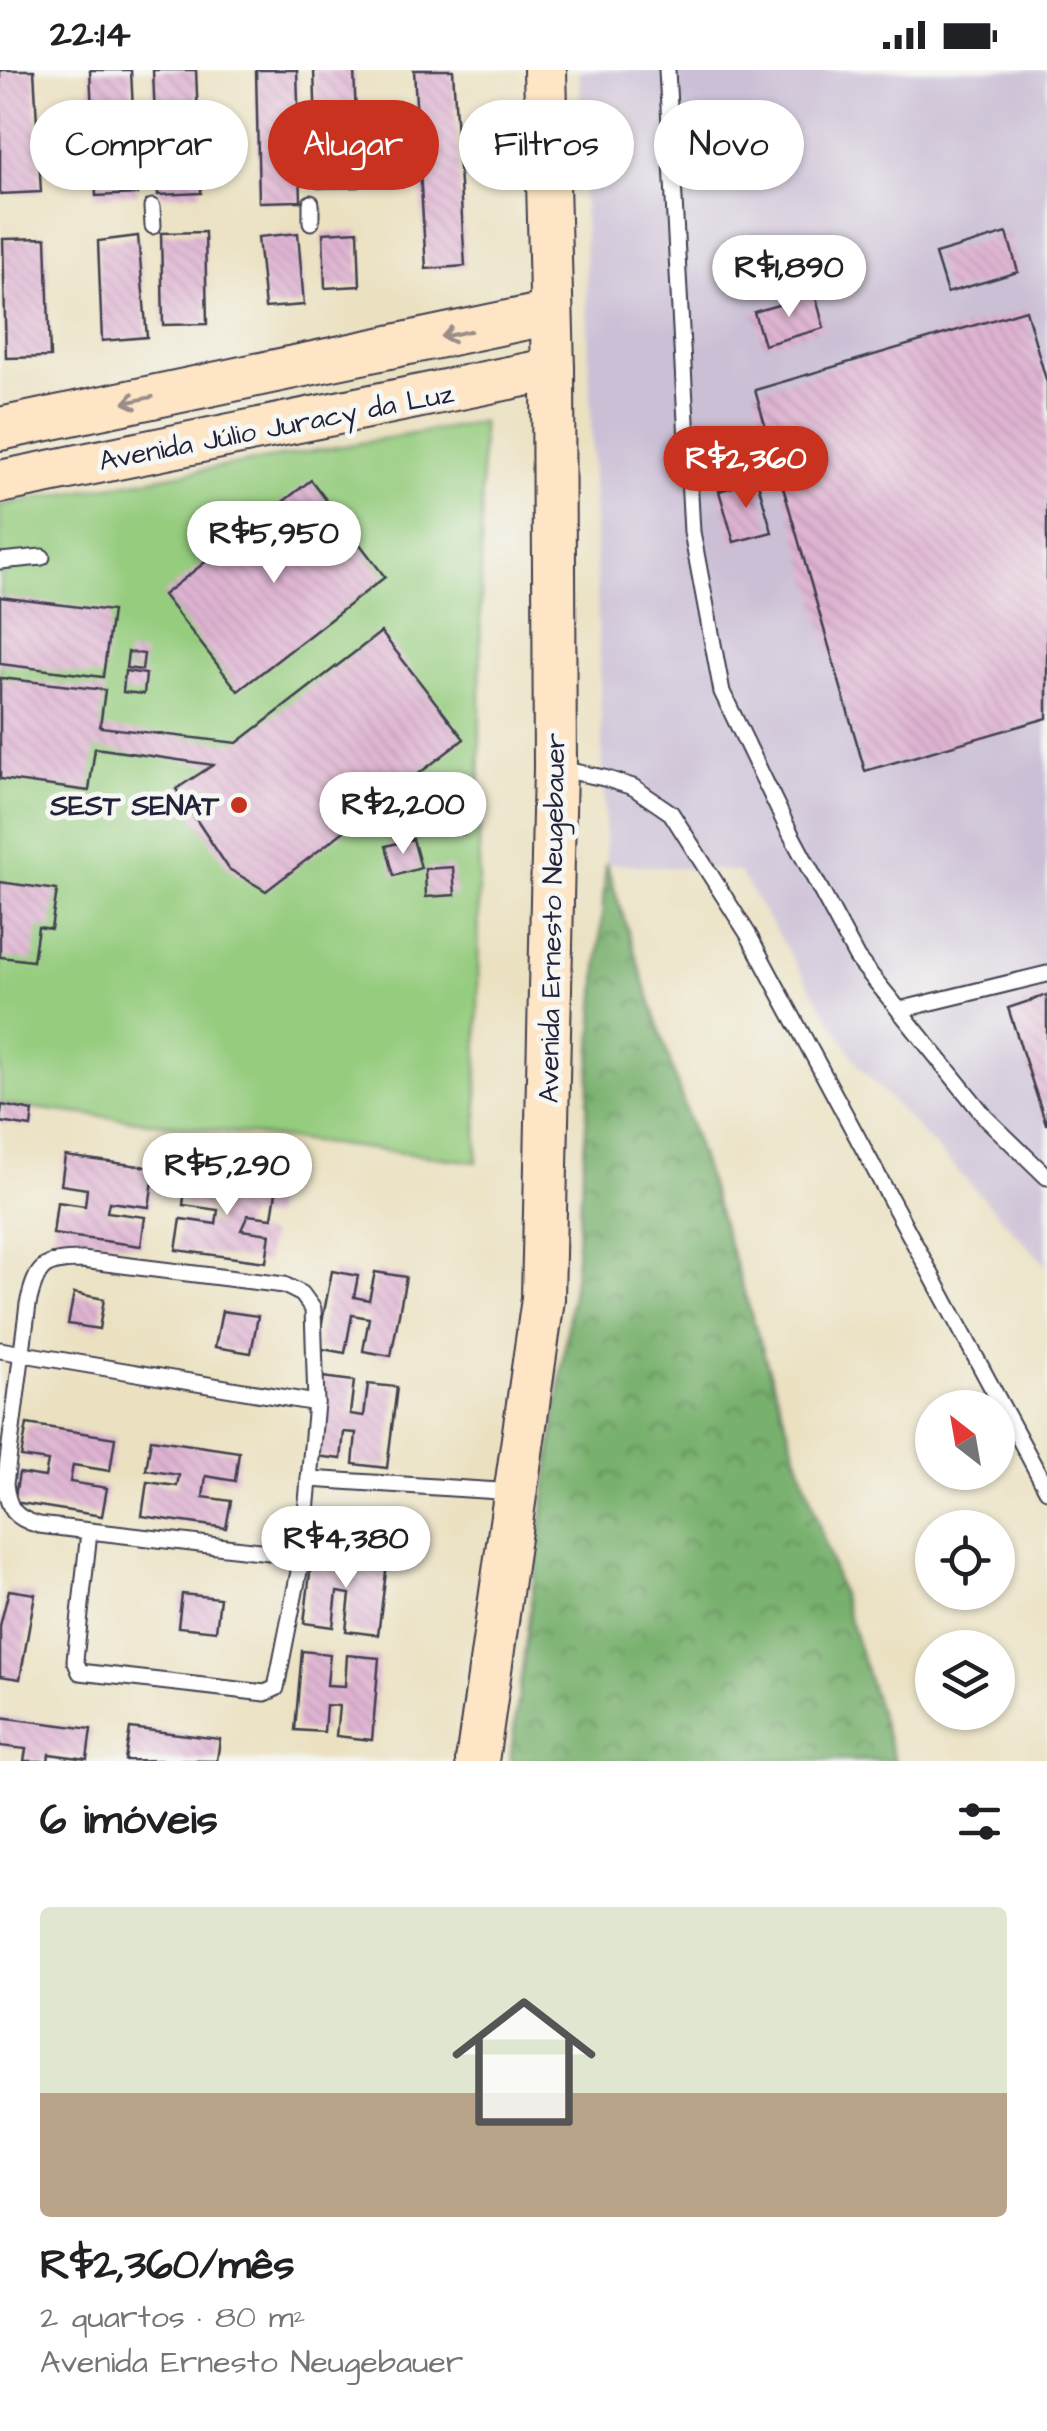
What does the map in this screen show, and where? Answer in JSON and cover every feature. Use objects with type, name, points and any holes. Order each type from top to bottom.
[{"type":"main road","name":"Avenida Ernesto Neugebauer","points":[[477,1761],[543,1299],[555,768],[545,70]]},
{"type":"main road","name":"Avenida Júlio Juracy da Luz","points":[[0,429],[551,313]]},
{"type":"main road","name":"Avenida Júlio Juracy da Luz","points":[[0,482],[552,369]]},
{"type":"lane","points":[[667,70],[692,532],[722,692],[786,825],[857,958],[987,1119],[1047,1177]]},
{"type":"lane","points":[[311,203],[311,222]]},
{"type":"lane","points":[[152,206],[153,226]]},
{"type":"lane","points":[[0,561],[42,557]]},
{"type":"lane","points":[[555,768],[633,788],[671,813],[748,934],[1047,1490]]},
{"type":"lane","points":[[899,1010],[1047,974]]},
{"type":"lane","points":[[89,1532],[76,1667],[86,1674],[271,1692],[279,1682],[302,1556],[316,1403],[313,1309],[302,1294],[284,1285],[57,1260],[43,1266],[34,1278],[5,1484],[8,1506],[21,1520],[89,1532],[302,1556]]},
{"type":"lane","points":[[0,1350],[316,1403]]},
{"type":"lane","points":[[309,1479],[515,1492]]},
{"type":"shaded area","points":[[579,70],[1047,70],[1047,1266],[859,1066],[739,872],[606,863],[583,190],[634,190],[634,100],[580,100]]},
{"type":"green space","name":"SEST SENAT","points":[[482,422],[477,1162],[0,1104],[0,505]]},
{"type":"green space","points":[[606,863],[895,1761],[510,1761],[575,1270]]},
{"type":"building","points":[[0,70],[34,70],[30,190],[41,192],[0,194]]},
{"type":"building","points":[[90,70],[131,70],[132,100],[91,100]]},
{"type":"building","points":[[153,70],[196,70],[197,100],[154,100]]},
{"type":"building","points":[[256,70],[297,70],[298,100],[268,100],[268,190],[301,190],[301,201],[259,202]]},
{"type":"building","points":[[314,70],[354,70],[355,100],[315,100]]},
{"type":"building","points":[[414,70],[453,70],[465,266],[426,269],[421,190],[439,190],[439,100],[416,100]]},
{"type":"building","points":[[96,190],[137,190],[137,194],[96,196]]},
{"type":"building","points":[[158,190],[201,190],[201,193],[158,195]]},
{"type":"building","points":[[358,231],[360,286],[325,288],[323,233]]},
{"type":"building","points":[[205,232],[207,324],[163,325],[161,233]]},
{"type":"building","points":[[298,233],[304,305],[265,308],[258,237]]},
{"type":"building","points":[[1007,233],[1018,272],[947,293],[935,254]]},
{"type":"building","points":[[138,236],[147,337],[102,341],[98,241]]},
{"type":"building","points":[[46,238],[50,357],[6,358],[3,239]]},
{"type":"building","points":[[815,294],[824,328],[764,345],[754,312]]},
{"type":"building","points":[[1026,310],[1047,383],[1047,718],[865,771],[755,390]]},
{"type":"building","points":[[311,480],[385,577],[238,691],[163,595]]},
{"type":"building","points":[[757,480],[772,532],[734,542],[719,491]]},
{"type":"building","points":[[0,597],[112,611],[103,677],[0,664]]},
{"type":"building","points":[[381,632],[464,739],[266,891],[229,869],[176,789],[213,765],[95,748],[89,791],[0,779],[0,678],[105,690],[100,727],[237,743]]},
{"type":"building","points":[[128,652],[144,654],[142,670],[126,668]]},
{"type":"building","points":[[125,671],[146,674],[144,694],[123,692]]},
{"type":"building","points":[[438,804],[467,807],[464,834],[435,831]]},
{"type":"building","points":[[413,839],[421,868],[394,876],[386,846]]},
{"type":"building","points":[[453,867],[455,895],[426,897],[425,869]]},
{"type":"building","points":[[0,882],[57,890],[51,929],[38,927],[33,961],[0,957]]},
{"type":"building","points":[[1047,995],[1047,1124],[1046,1124],[1008,1008]]},
{"type":"building","points":[[2,1105],[33,1111],[31,1127],[0,1122]]},
{"type":"building","points":[[65,1156],[155,1168],[149,1207],[109,1202],[107,1212],[145,1217],[141,1246],[53,1234],[57,1202],[85,1206],[87,1189],[61,1185]]},
{"type":"building","points":[[187,1173],[277,1186],[272,1218],[248,1215],[241,1230],[270,1234],[266,1262],[176,1250],[181,1219],[216,1224],[218,1210],[183,1205]]},
{"type":"building","points":[[332,1271],[358,1276],[354,1297],[369,1300],[375,1272],[406,1277],[391,1356],[363,1351],[369,1318],[352,1315],[345,1353],[317,1348]]},
{"type":"building","points":[[74,1293],[104,1299],[99,1329],[68,1324]]},
{"type":"building","points":[[222,1311],[258,1316],[251,1353],[215,1347]]},
{"type":"building","points":[[322,1377],[354,1381],[350,1414],[364,1416],[368,1384],[397,1387],[387,1468],[353,1464],[356,1433],[344,1432],[341,1459],[315,1456]]},
{"type":"building","points":[[27,1424],[115,1438],[110,1471],[73,1465],[70,1482],[107,1488],[102,1516],[14,1502],[19,1473],[45,1477],[48,1461],[21,1457]]},
{"type":"building","points":[[151,1439],[239,1452],[235,1481],[206,1476],[203,1497],[231,1501],[226,1528],[142,1516],[147,1482],[177,1486],[179,1475],[146,1470]]},
{"type":"building","points":[[313,1548],[341,1551],[338,1575],[355,1577],[358,1553],[388,1556],[378,1635],[346,1631],[350,1594],[337,1592],[333,1627],[304,1623]]},
{"type":"building","points":[[9,1590],[35,1594],[20,1679],[0,1676],[0,1626]]},
{"type":"building","points":[[182,1594],[220,1598],[216,1631],[178,1627]]},
{"type":"building","points":[[302,1651],[330,1654],[327,1685],[345,1686],[347,1655],[379,1658],[372,1740],[336,1736],[339,1706],[326,1705],[324,1732],[295,1730]]},
{"type":"building","points":[[0,1717],[91,1729],[87,1759],[49,1754],[48,1761],[24,1761],[26,1749],[0,1746]]},
{"type":"building","points":[[130,1728],[220,1739],[217,1761],[125,1760]]},
{"type":"place","name":"SEST SENAT","points":[[239,805]]}]
